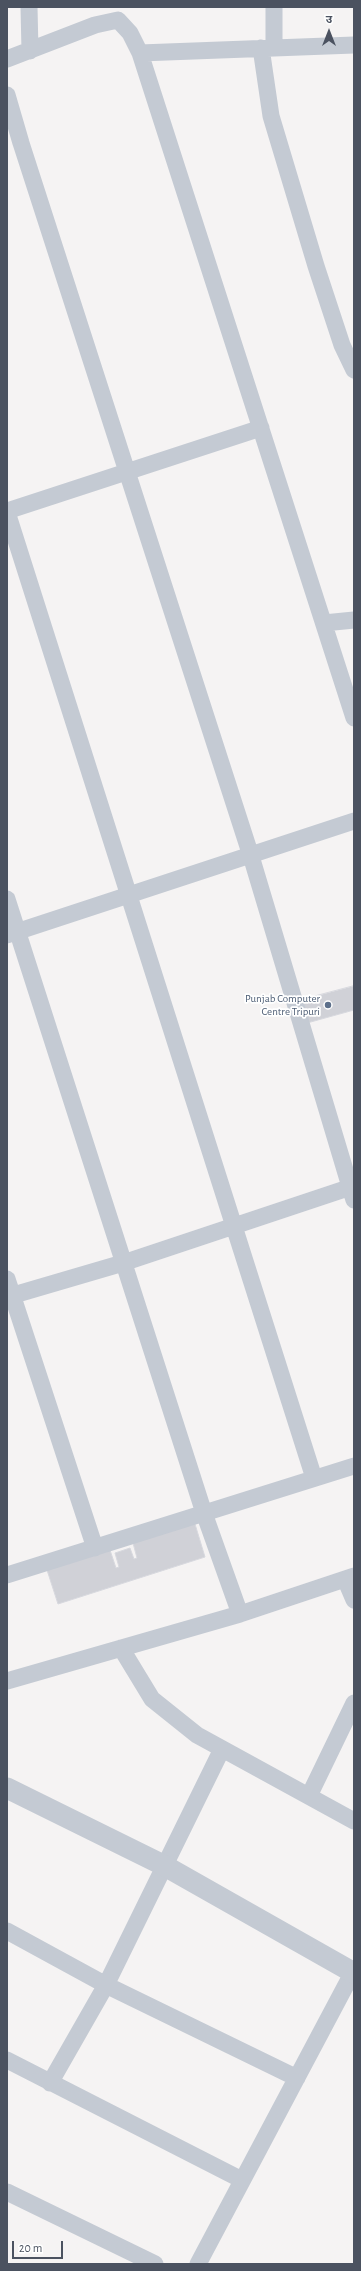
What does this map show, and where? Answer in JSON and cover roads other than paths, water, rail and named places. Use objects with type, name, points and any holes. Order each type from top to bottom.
[{"type":"street","points":[[29,7],[30,51]]},
{"type":"street","points":[[274,7],[267,47],[272,116],[316,266],[342,345],[354,370]]},
{"type":"street","points":[[7,59],[95,24],[118,20],[130,33],[140,53],[354,718]]},
{"type":"street","points":[[140,53],[267,47],[354,45]]},
{"type":"street","points":[[7,95],[14,146],[127,472],[252,856],[353,1191],[232,1226],[123,1263],[10,1296]]},
{"type":"street","points":[[260,428],[7,512],[130,896],[232,1226],[314,1478]]},
{"type":"street","points":[[324,623],[354,620]]},
{"type":"street","points":[[12,933],[130,896],[354,821]]},
{"type":"street","points":[[7,899],[12,933],[123,1263],[204,1513],[240,1614]]},
{"type":"street","points":[[7,1279],[10,1296],[95,1548]]},
{"type":"street","points":[[7,1575],[354,1466]]},
{"type":"street","points":[[7,1681],[240,1614],[350,1577],[354,1600]]},
{"type":"street","points":[[121,1648],[152,1699],[197,1735],[354,1821]]},
{"type":"street","points":[[309,1796],[354,1702]]},
{"type":"street","points":[[50,2083],[106,1985],[222,1749]]},
{"type":"street","points":[[7,1788],[165,1866],[354,1972],[198,2264]]},
{"type":"street","points":[[7,1932],[106,1985],[297,2078]]},
{"type":"street","points":[[7,2060],[242,2180]]},
{"type":"street","points":[[7,2192],[155,2264]]},
{"type":"place","name":"Punjab Computer Centre Tripuri","points":[[328,1005]]}]
